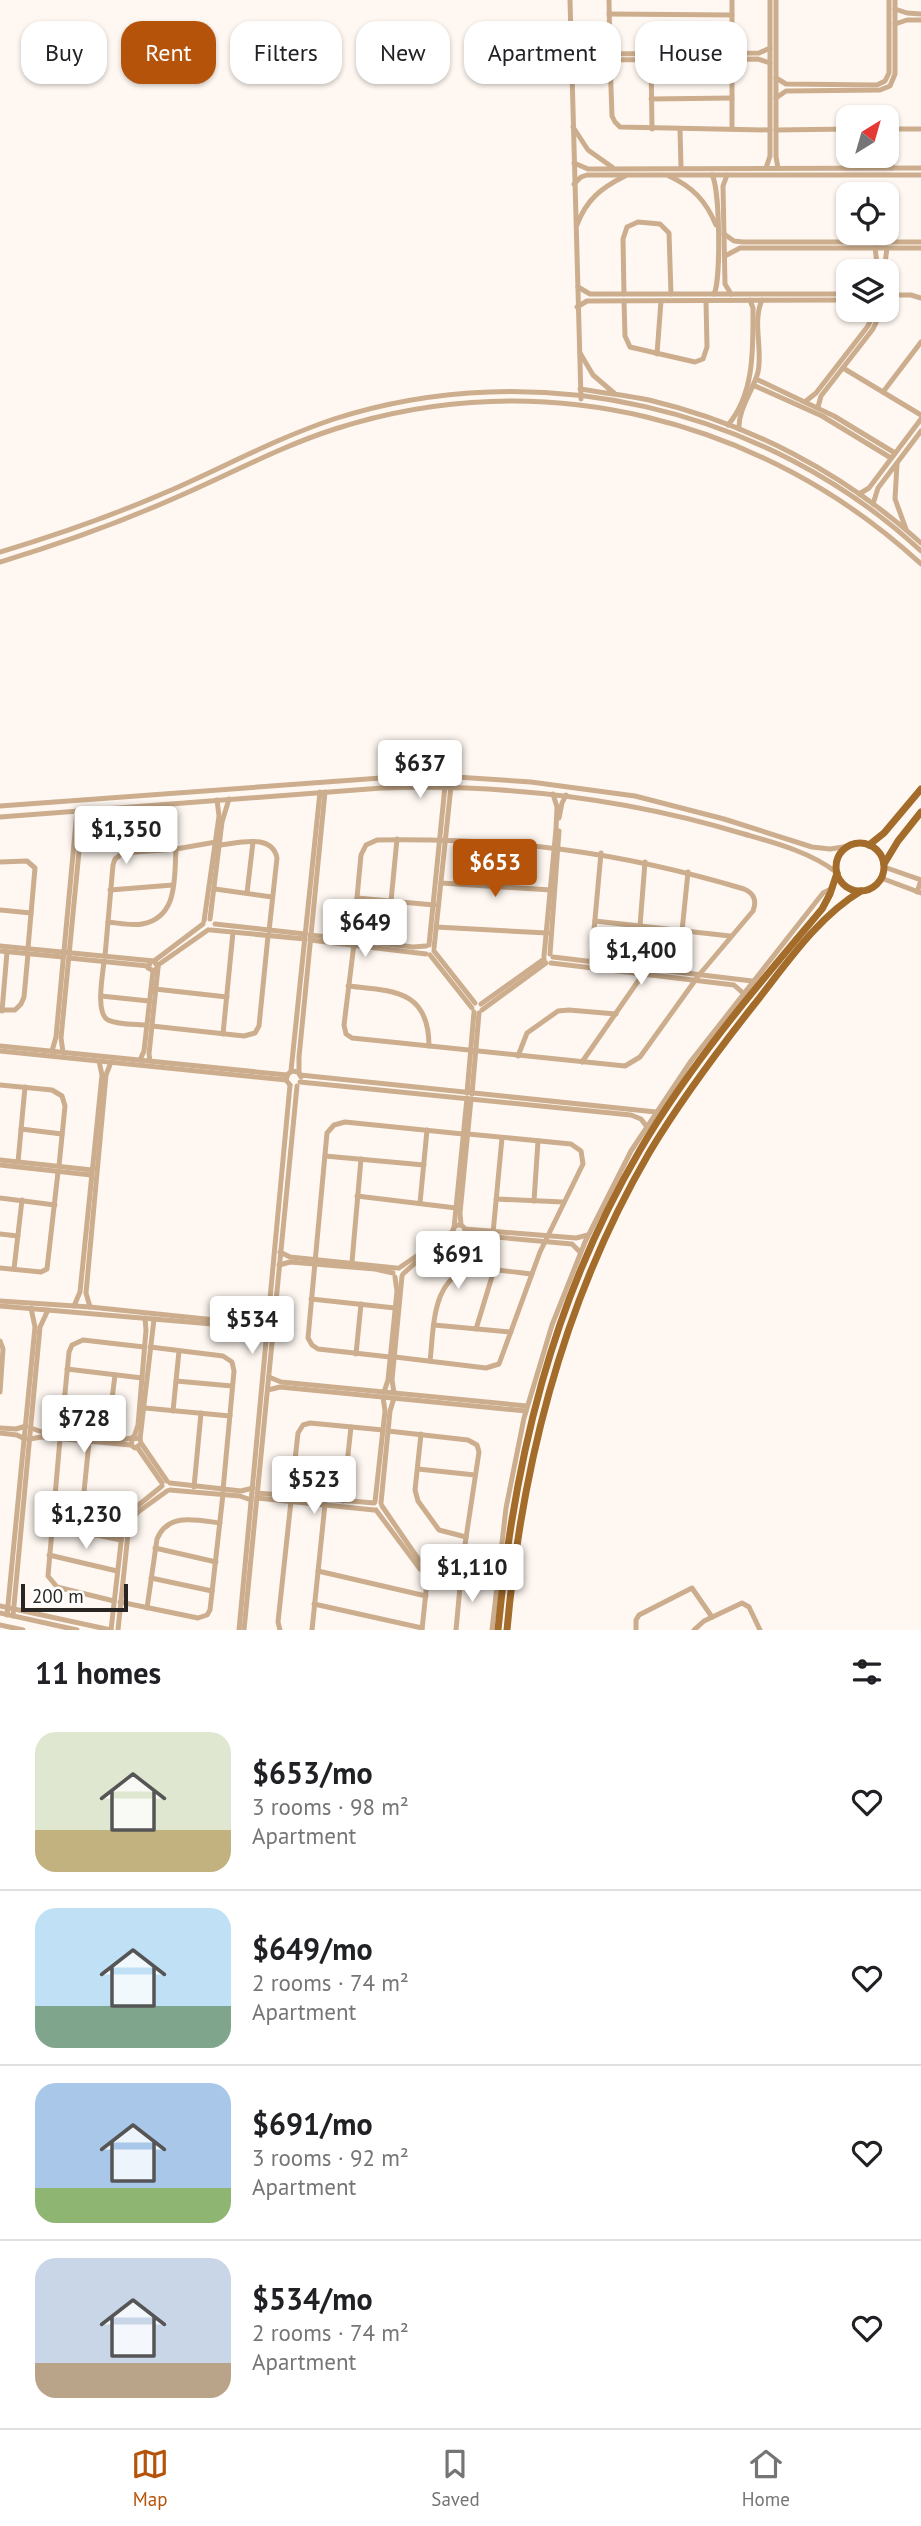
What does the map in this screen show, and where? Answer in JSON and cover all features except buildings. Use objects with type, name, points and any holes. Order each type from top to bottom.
[{"type":"main road","points":[[869,845],[884,833],[921,789]]},
{"type":"main road","points":[[507,1630],[527,1479],[544,1407],[578,1301],[612,1223],[649,1154],[680,1104],[719,1050],[838,906],[861,891],[873,888],[881,878],[884,865],[898,841],[921,812]]},
{"type":"main road","points":[[498,1630],[516,1488],[533,1410],[553,1344],[590,1247],[635,1158],[697,1064],[747,992],[822,909],[833,888],[838,858],[850,846],[859,843],[869,845],[879,853],[884,865]]},
{"type":"main road","points":[[836,872],[848,888],[861,891]]},
{"type":"main road","points":[[553,1344],[556,1348],[562,1347]]},
{"type":"main road","points":[[548,1360],[557,1362]]},
{"type":"street","points":[[570,0],[570,21]]},
{"type":"street","points":[[609,0],[609,21]]},
{"type":"street","points":[[732,0],[732,21]]},
{"type":"street","points":[[770,0],[773,157],[778,168]]},
{"type":"street","points":[[773,130],[776,98],[776,0]]},
{"type":"street","points":[[776,98],[786,88],[877,85],[884,82],[889,73],[889,0]]},
{"type":"street","points":[[776,78],[786,88],[888,88],[895,74],[895,0]]},
{"type":"street","points":[[895,9],[904,13],[921,14]]},
{"type":"street","points":[[904,13],[904,20]]},
{"type":"street","points":[[609,15],[732,15]]},
{"type":"street","points":[[895,24],[904,20],[921,20]]},
{"type":"street","points":[[761,56],[770,48]]},
{"type":"street","points":[[747,56],[761,56],[770,63]]},
{"type":"street","points":[[572,84],[581,405]]},
{"type":"street","points":[[611,84],[612,113],[615,122],[625,129],[836,129]]},
{"type":"street","points":[[651,84],[652,129]]},
{"type":"street","points":[[732,84],[732,130]]},
{"type":"street","points":[[651,99],[732,99]]},
{"type":"street","points":[[573,126],[587,150],[615,169]]},
{"type":"street","points":[[680,129],[681,168]]},
{"type":"street","points":[[900,129],[921,129]]},
{"type":"street","points":[[766,168],[773,157]]},
{"type":"street","points":[[573,163],[586,172],[626,175],[921,175]]},
{"type":"street","points":[[574,184],[586,172],[615,169],[836,168]]},
{"type":"street","points":[[900,168],[921,168]]},
{"type":"street","points":[[575,231],[590,200],[605,187],[626,175]]},
{"type":"street","points":[[666,175],[696,192],[709,208],[717,229]]},
{"type":"street","points":[[712,175],[720,183],[725,286],[731,294]]},
{"type":"street","points":[[714,294],[718,286],[717,229],[720,183],[727,175]]},
{"type":"street","points":[[671,294],[669,233],[660,223],[638,222],[627,227],[623,236],[627,343],[635,349],[657,354],[695,362],[703,359],[707,347],[706,301]]},
{"type":"street","points":[[724,234],[734,241],[920,247]]},
{"type":"street","points":[[734,241],[734,250]]},
{"type":"street","points":[[724,256],[734,250],[830,245],[920,247]]},
{"type":"street","points":[[875,248],[876,259]]},
{"type":"street","points":[[886,259],[887,248]]},
{"type":"street","points":[[577,286],[590,298]]},
{"type":"street","points":[[718,286],[725,286]]},
{"type":"street","points":[[624,298],[671,294],[836,294]]},
{"type":"street","points":[[899,295],[921,298]]},
{"type":"street","points":[[577,307],[590,298],[661,301],[836,300]]},
{"type":"street","points":[[739,429],[736,419],[752,367],[753,311],[750,300]]},
{"type":"street","points":[[728,425],[736,419],[755,382],[762,300]]},
{"type":"street","points":[[657,354],[661,301]]},
{"type":"street","points":[[818,407],[816,398],[870,322]]},
{"type":"street","points":[[806,401],[816,398],[843,368],[877,322]]},
{"type":"street","points":[[883,392],[921,342]]},
{"type":"street","points":[[579,348],[593,375],[617,395]]},
{"type":"street","points":[[843,368],[921,417],[873,489],[873,504]]},
{"type":"street","points":[[755,382],[818,407],[894,458]]},
{"type":"street","points":[[755,382],[822,416],[894,458]]},
{"type":"street","points":[[580,392],[662,410],[761,444],[803,465],[882,517],[921,551]]},
{"type":"street","points":[[0,552],[170,491],[295,433],[370,408],[473,393],[580,392],[617,395],[667,405],[728,425],[802,457],[873,504],[921,543]]},
{"type":"street","points":[[550,393],[550,402]]},
{"type":"street","points":[[0,562],[143,512],[280,449],[353,424],[454,404],[502,401],[581,405],[666,421],[705,433],[758,454],[804,478],[858,511],[921,564]]},
{"type":"street","points":[[908,531],[895,499],[894,458],[921,431]]},
{"type":"street","points":[[859,494],[873,489]]},
{"type":"street","points":[[0,806],[439,776],[604,790],[685,807],[812,847],[837,849],[850,846]]},
{"type":"street","points":[[448,786],[430,950],[477,1008],[454,1231],[459,1237],[463,1229],[460,1213],[465,1134]]},
{"type":"street","points":[[0,817],[323,792],[448,786],[566,795],[657,810],[773,843],[809,856],[836,872]]},
{"type":"street","points":[[255,788],[256,797]]},
{"type":"street","points":[[584,798],[587,792],[585,788]]},
{"type":"street","points":[[236,789],[237,798]]},
{"type":"street","points":[[604,790],[601,795],[604,801]]},
{"type":"street","points":[[239,1630],[255,1495],[268,1339],[279,1265],[292,1080],[323,792]]},
{"type":"street","points":[[548,959],[547,933],[557,847],[557,807],[554,794]]},
{"type":"street","points":[[548,959],[559,820],[566,795]]},
{"type":"street","points":[[209,925],[218,843],[229,799]]},
{"type":"street","points":[[216,800],[219,816],[218,843]]},
{"type":"street","points":[[65,1054],[61,1038],[63,995],[80,810]]},
{"type":"street","points":[[773,843],[776,835]]},
{"type":"street","points":[[391,901],[397,839]]},
{"type":"street","points":[[397,839],[442,839],[557,847],[601,853],[688,872],[744,889],[753,896],[755,902],[753,911],[697,977],[633,1063],[619,1066],[349,1036],[344,1028],[355,942],[361,855],[364,848],[373,841],[397,839]]},
{"type":"street","points":[[430,950],[436,927],[441,883],[442,839]]},
{"type":"street","points":[[247,893],[253,842]]},
{"type":"street","points":[[265,842],[275,850],[277,858],[257,1030],[248,1036],[106,1019],[101,1011],[101,996],[113,862],[120,854],[218,843],[265,842]]},
{"type":"street","points":[[809,856],[812,847]]},
{"type":"street","points":[[108,922],[141,924],[168,908],[172,897],[176,849]]},
{"type":"street","points":[[591,963],[601,853]]},
{"type":"street","points":[[0,862],[27,861],[33,864],[35,872],[32,913],[23,1001],[15,1010],[1,1010],[4,951],[28,951]]},
{"type":"street","points":[[640,926],[645,862]]},
{"type":"street","points":[[881,878],[919,892],[921,880],[884,865]]},
{"type":"street","points":[[0,946],[154,965],[209,925],[215,889],[214,872]]},
{"type":"street","points":[[682,931],[688,872]]},
{"type":"street","points":[[441,883],[551,890]]},
{"type":"street","points":[[110,890],[173,885]]},
{"type":"street","points":[[492,1630],[508,1497],[526,1409],[548,1338],[580,1252],[623,1166],[705,1041],[747,992],[752,981],[823,893],[833,888]]},
{"type":"street","points":[[215,889],[272,897]]},
{"type":"street","points":[[357,898],[434,905]]},
{"type":"street","points":[[0,910],[32,913]]},
{"type":"street","points":[[595,921],[730,936]]},
{"type":"street","points":[[209,925],[430,950]]},
{"type":"street","points":[[209,925],[233,932],[244,931]]},
{"type":"street","points":[[436,927],[547,933]]},
{"type":"street","points":[[223,1034],[233,932]]},
{"type":"street","points":[[548,959],[643,974],[752,981]]},
{"type":"street","points":[[477,1008],[507,990],[548,959],[697,977],[734,985],[747,992]]},
{"type":"street","points":[[140,1060],[155,989],[154,965]]},
{"type":"street","points":[[150,1061],[149,1001],[154,965]]},
{"type":"street","points":[[582,1062],[643,974]]},
{"type":"street","points":[[348,986],[397,992],[407,996],[426,1021],[429,1046]]},
{"type":"street","points":[[155,989],[226,996]]},
{"type":"street","points":[[51,1051],[63,995]]},
{"type":"street","points":[[101,996],[149,1001]]},
{"type":"street","points":[[518,1056],[527,1033],[558,1011],[615,1014]]},
{"type":"street","points":[[300,1074],[301,1012]]},
{"type":"street","points":[[0,1049],[51,1051],[99,1061],[292,1080],[656,1112]]},
{"type":"street","points":[[0,1049],[150,1061],[199,1069]]},
{"type":"street","points":[[90,1307],[86,1293],[100,1117],[102,1075],[99,1061]]},
{"type":"street","points":[[74,1306],[80,1292],[90,1225],[91,1172],[106,1075],[111,1062]]},
{"type":"street","points":[[292,1080],[300,1074]]},
{"type":"street","points":[[292,1080],[300,1074],[412,1090]]},
{"type":"street","points":[[0,1084],[51,1090],[62,1096],[65,1106],[47,1269],[41,1272],[0,1268]]},
{"type":"street","points":[[18,1162],[25,1087]]},
{"type":"street","points":[[521,1101],[631,1115],[641,1119],[647,1127]]},
{"type":"street","points":[[337,1123],[428,1130],[570,1144],[578,1148],[583,1155],[583,1164],[532,1273],[501,1361],[493,1367],[322,1350],[312,1345],[308,1335],[327,1133],[337,1123]]},
{"type":"street","points":[[21,1129],[62,1134]]},
{"type":"street","points":[[420,1203],[428,1130]]},
{"type":"street","points":[[493,1233],[502,1138]]},
{"type":"street","points":[[534,1201],[538,1141]]},
{"type":"street","points":[[325,1156],[424,1165]]},
{"type":"street","points":[[352,1262],[361,1159]]},
{"type":"street","points":[[0,1162],[91,1172]]},
{"type":"street","points":[[0,1162],[18,1162],[59,1169]]},
{"type":"street","points":[[261,1423],[268,1390],[268,1322],[284,1178]]},
{"type":"street","points":[[357,1196],[456,1208]]},
{"type":"street","points":[[0,1198],[55,1205]]},
{"type":"street","points":[[496,1199],[563,1202]]},
{"type":"street","points":[[14,1269],[22,1200]]},
{"type":"street","points":[[280,1252],[315,1262],[398,1273],[454,1231],[463,1229],[572,1244],[580,1252]]},
{"type":"street","points":[[463,1229],[546,1239],[588,1235]]},
{"type":"street","points":[[0,1234],[18,1236]]},
{"type":"street","points":[[279,1265],[287,1262],[352,1262],[398,1273]]},
{"type":"street","points":[[430,1362],[439,1297],[451,1280],[470,1270],[532,1273]]},
{"type":"street","points":[[476,1329],[494,1270]]},
{"type":"street","points":[[398,1273],[392,1357],[394,1396],[386,1431],[377,1506],[415,1564],[428,1572],[484,1574],[498,1570]]},
{"type":"street","points":[[386,1431],[383,1395],[392,1357],[398,1273]]},
{"type":"street","points":[[312,1299],[395,1308]]},
{"type":"street","points":[[3,1304],[154,1319],[254,1324],[268,1322]]},
{"type":"street","points":[[3,1304],[90,1307],[212,1322],[254,1329],[268,1339]]},
{"type":"street","points":[[356,1354],[360,1304]]},
{"type":"street","points":[[31,1308],[35,1323],[33,1380]]},
{"type":"street","points":[[10,1616],[33,1380],[40,1327],[48,1310]]},
{"type":"street","points":[[136,1442],[145,1408],[145,1318]]},
{"type":"street","points":[[154,1319],[142,1378],[136,1442],[166,1486]]},
{"type":"street","points":[[434,1325],[511,1332]]},
{"type":"street","points":[[79,1340],[179,1351],[226,1357],[233,1365],[216,1562],[209,1613],[201,1618],[147,1608],[55,1585],[48,1576],[70,1348],[79,1340]]},
{"type":"street","points":[[0,1341],[3,1349],[0,1392]]},
{"type":"street","points":[[173,1410],[179,1351]]},
{"type":"street","points":[[67,1369],[142,1378]]},
{"type":"street","points":[[107,1439],[115,1375]]},
{"type":"street","points":[[269,1377],[294,1386]]},
{"type":"street","points":[[176,1381],[232,1386]]},
{"type":"street","points":[[268,1390],[294,1386],[526,1409]]},
{"type":"street","points":[[64,1406],[110,1411]]},
{"type":"street","points":[[145,1408],[230,1416]]},
{"type":"street","points":[[194,1487],[201,1413]]},
{"type":"street","points":[[280,1630],[278,1622],[298,1433],[303,1425],[310,1423],[421,1434],[475,1443],[479,1452],[461,1573],[456,1630]]},
{"type":"street","points":[[0,1430],[29,1427],[39,1432],[89,1442],[136,1442]]},
{"type":"street","points":[[343,1501],[351,1427]]},
{"type":"street","points":[[0,1430],[28,1439],[61,1436],[136,1442]]},
{"type":"street","points":[[421,1434],[415,1490],[418,1501],[439,1530],[466,1537]]},
{"type":"street","points":[[83,1502],[89,1442]]},
{"type":"street","points":[[295,1463],[346,1468]]},
{"type":"street","points":[[418,1469],[475,1475]]},
{"type":"street","points":[[118,1630],[117,1572],[123,1525],[130,1512],[166,1486],[194,1487],[242,1496],[255,1495]]},
{"type":"street","points":[[0,1606],[111,1630],[129,1524],[166,1486],[243,1492],[325,1504],[377,1506]]},
{"type":"street","points":[[55,1496],[130,1512]]},
{"type":"street","points":[[291,1499],[343,1501],[377,1506],[423,1564],[431,1568],[484,1578],[496,1585]]},
{"type":"street","points":[[312,1630],[325,1504]]},
{"type":"street","points":[[147,1608],[155,1548],[162,1530],[180,1519],[220,1523]]},
{"type":"street","points":[[52,1526],[121,1540]]},
{"type":"street","points":[[155,1548],[216,1562]]},
{"type":"street","points":[[244,1630],[249,1550]]},
{"type":"street","points":[[49,1556],[117,1572]]},
{"type":"street","points":[[318,1571],[426,1596]]},
{"type":"street","points":[[314,1604],[422,1629],[428,1572]]},
{"type":"street","points":[[151,1578],[212,1591]]},
{"type":"street","points":[[636,1630],[639,1615],[692,1588],[712,1617]]},
{"type":"street","points":[[694,1630],[712,1617],[740,1604],[747,1604],[760,1630]]},
{"type":"street","points":[[0,1613],[77,1630]]},
{"type":"street","points":[[7,1628],[23,1630]]}]
